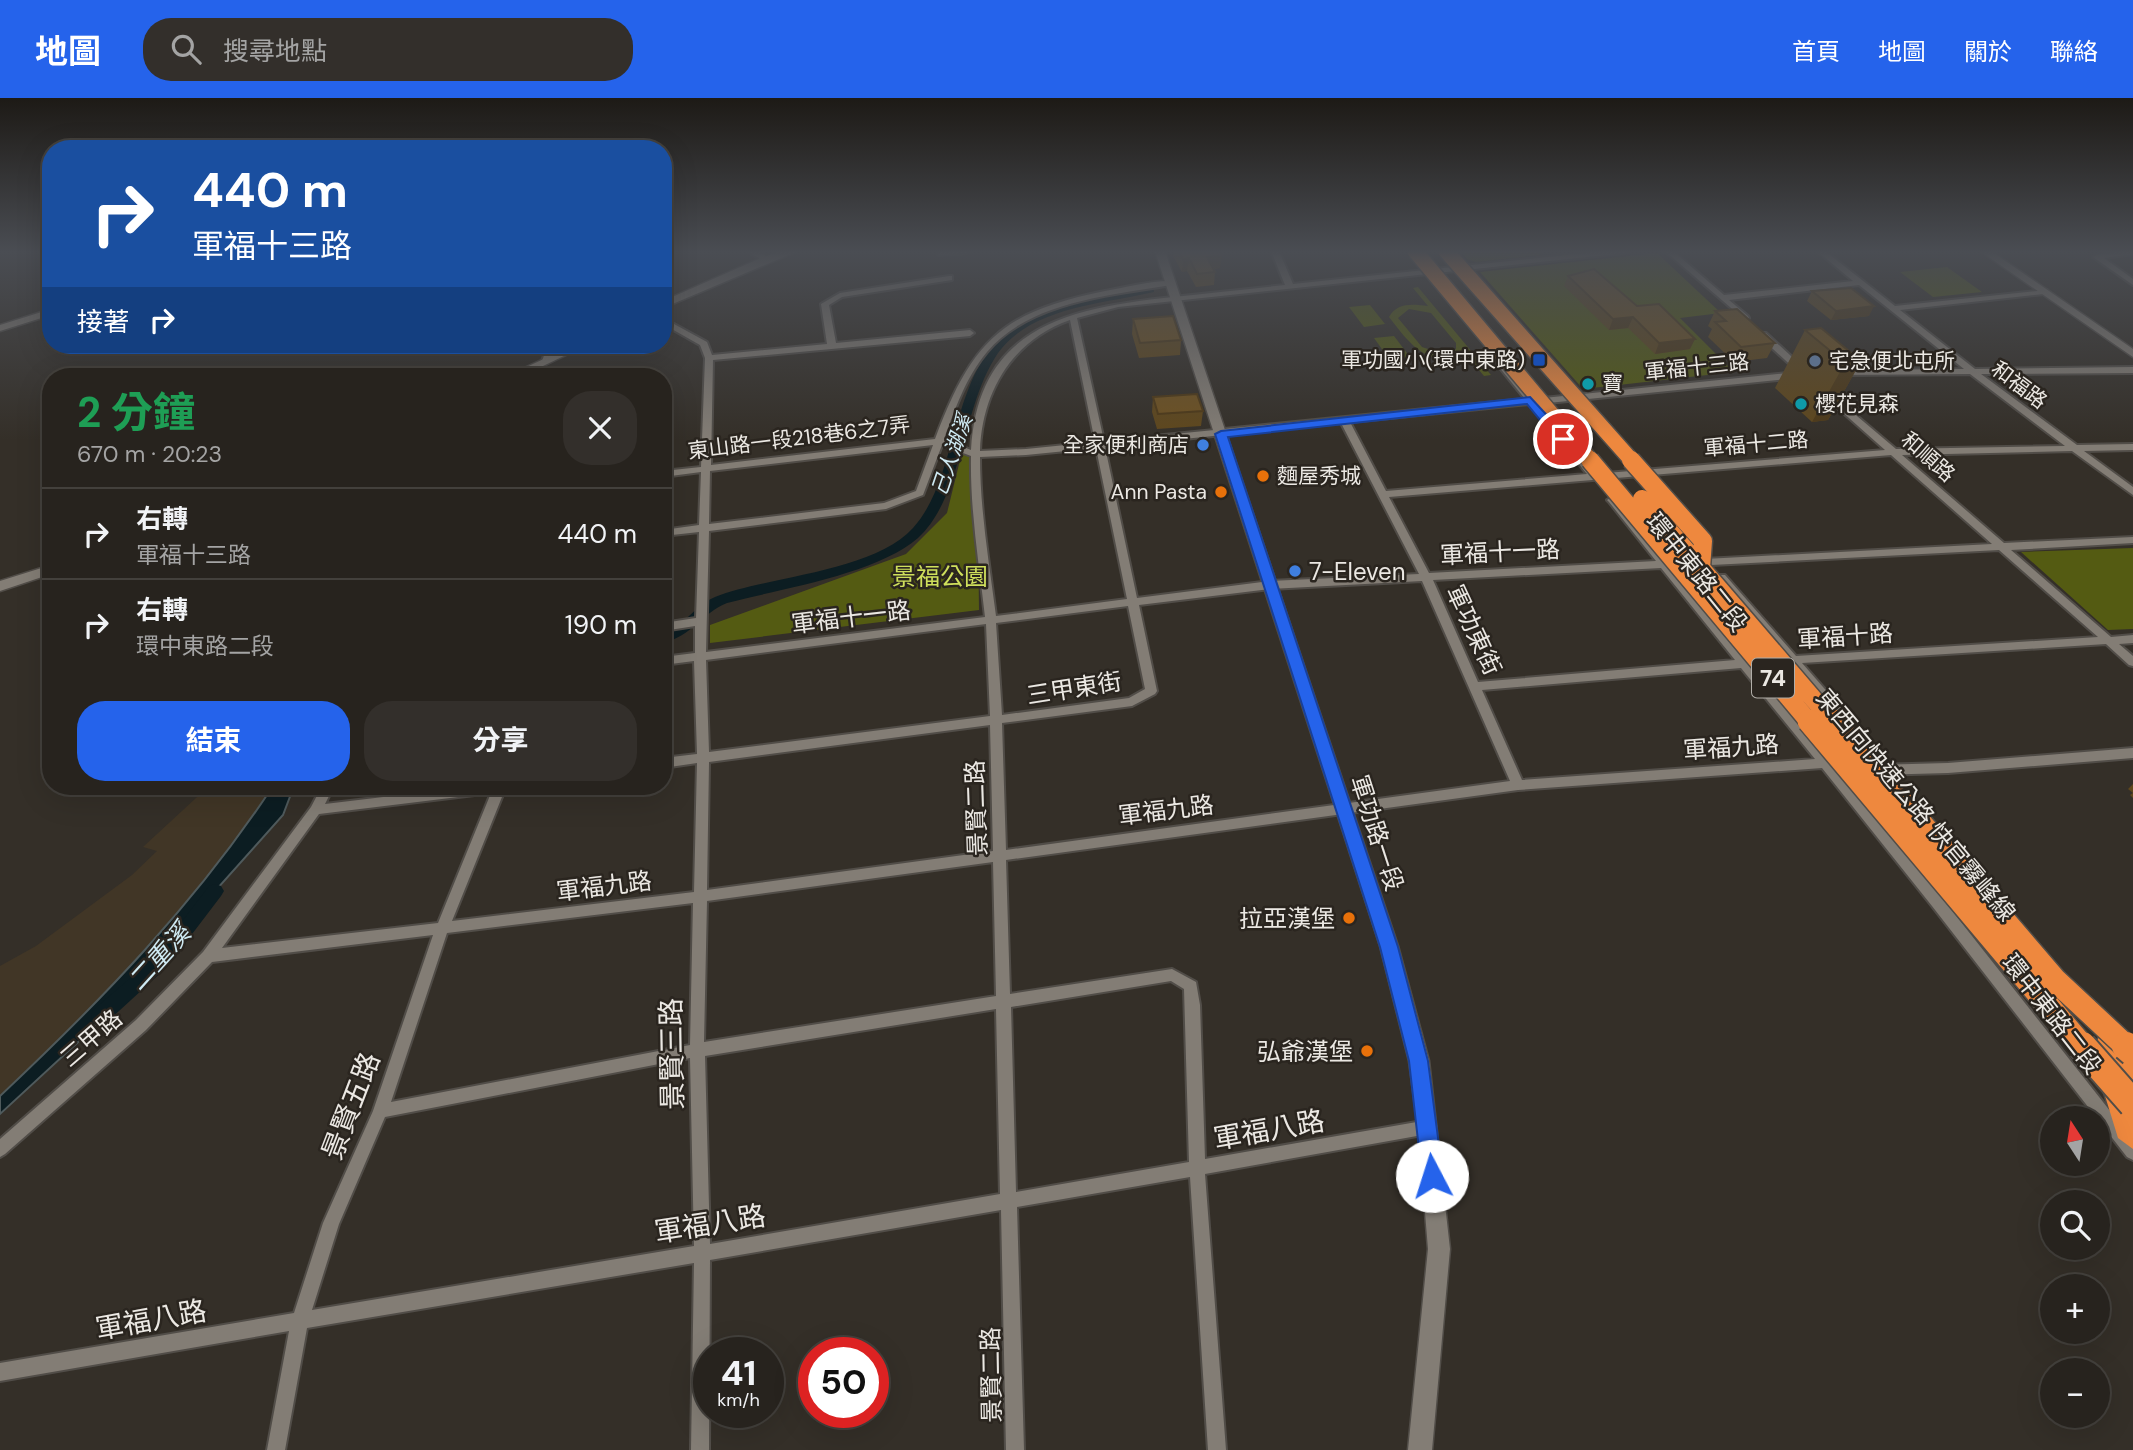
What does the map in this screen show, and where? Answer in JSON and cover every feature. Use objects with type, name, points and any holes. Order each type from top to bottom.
[{"type":"highway","name":"東西向快速公路 快官霧峰線","points":[[1468,314],[2033,989],[2123,1075]]},
{"type":"highway","name":"東西向快速公路 快官霧峰線","points":[[1485,314],[1706,566],[2055,981],[2123,1075],[2133,1104]]},
{"type":"highway","points":[[1502,314],[1703,541],[1706,566]]},
{"type":"highway","points":[[2055,981],[2133,1053]]},
{"type":"highway","points":[[2123,1075],[2127,1129],[2133,1136]]},
{"type":"main road","name":"軍功路一段","points":[[1182,314],[1404,999],[1419,1061],[1428,1128],[1438,1249],[1418,1450]]},
{"type":"main road","points":[[2076,314],[2133,354]]},
{"type":"main road","points":[[0,328],[42,315]]},
{"type":"main road","points":[[0,336],[42,323]]},
{"type":"main road","points":[[531,368],[562,354]]},
{"type":"main road","points":[[0,586],[42,572]]},
{"type":"street","points":[[827,314],[832,347]]},
{"type":"street","points":[[672,532],[779,521],[905,500],[920,494],[968,372],[993,339],[1034,314]]},
{"type":"street","name":"景賢二路","points":[[1015,1450],[1011,1202],[996,720],[991,620],[974,496],[973,454],[984,406],[1004,362],[1031,337],[1081,314]]},
{"type":"street","name":"環中東路二段","points":[[1459,314],[1826,763],[2133,1152]]},
{"type":"street","name":"環中東路二段","points":[[1495,314],[1634,474],[1706,566],[1793,660],[2133,1053]]},
{"type":"street","name":"環中東路二段","points":[[1503,314],[1521,344]]},
{"type":"street","points":[[1740,314],[1750,323]]},
{"type":"street","name":"和福路","points":[[1902,314],[1973,372],[2133,492]]},
{"type":"street","name":"三甲東街","points":[[672,762],[1132,702],[1151,691],[1102,444],[1073,316]]},
{"type":"street","points":[[672,325],[704,344],[709,358],[970,333]]},
{"type":"street","name":"軍福十三路","points":[[973,454],[1026,452],[1221,434],[1805,374],[1759,332]]},
{"type":"street","points":[[546,361],[549,354]]},
{"type":"street","name":"景賢三路","points":[[701,1450],[698,897],[702,757],[700,657],[709,358]]},
{"type":"street","points":[[1833,373],[2133,370]]},
{"type":"street","name":"和順路","points":[[1815,383],[2133,662]]},
{"type":"street","name":"軍功東街","points":[[1345,422],[1426,577],[1518,785]]},
{"type":"street","points":[[940,442],[973,454]]},
{"type":"street","name":"東山路一段218巷6之7弄","points":[[672,473],[940,442]]},
{"type":"street","name":"軍福十二路","points":[[1383,494],[1892,452],[2133,447]]},
{"type":"street","name":"軍福十一路","points":[[672,660],[1270,585],[1662,564],[1706,566],[2133,540]]},
{"type":"street","points":[[672,626],[702,621]]},
{"type":"street","name":"軍福十路","points":[[1476,686],[1745,663],[2133,639]]},
{"type":"street","name":"軍福九路","points":[[208,956],[698,897],[1518,785],[1826,763],[1890,772],[2133,753]]},
{"type":"street","name":"三甲路","points":[[0,1149],[141,1025],[208,956],[316,810],[324,795]]},
{"type":"street","points":[[316,810],[440,795]]},
{"type":"street","name":"景賢五路","points":[[276,1450],[300,1321],[331,1223],[380,1111],[442,929],[502,795]]},
{"type":"street","points":[[380,1111],[697,1050],[1153,975],[1172,975],[1191,986],[1197,1169],[1217,1450]]},
{"type":"street","name":"軍福八路","points":[[0,1372],[702,1251],[1011,1202],[1428,1128]]},
{"type":"shaded area","points":[[199,795],[278,795],[217,882],[0,1104],[0,966],[36,946],[132,875],[157,851],[143,847]]},
{"type":"shaded area","name":"二重溪","points":[[267,795],[291,795],[283,815],[90,1031],[0,1114],[0,1096],[146,949],[243,829]]},
{"type":"green space","points":[[1354,314],[1377,314],[1385,324],[1364,327]]},
{"type":"green space","points":[[1391,314],[1403,314],[1398,318],[1422,347],[1446,355],[1456,349],[1456,343],[1432,314],[1440,314],[1491,375],[1484,376],[1465,353],[1441,359],[1421,352],[1389,317]]},
{"type":"green space","points":[[1517,314],[1712,314],[1680,318],[1734,372],[1583,389]]},
{"type":"green space","points":[[1394,336],[1410,357],[1389,359],[1374,338]]},
{"type":"green space","name":"景福公園","points":[[974,448],[977,451],[979,610],[710,643],[710,625],[906,554],[947,513],[962,452]]},
{"type":"green space","points":[[2133,548],[2133,629],[2108,630],[2021,552]]},
{"type":"building","points":[[1608,314],[1669,314],[1695,339],[1659,343],[1633,317],[1613,319]]},
{"type":"building","points":[[1718,314],[1743,314],[1775,343],[1741,347],[1715,322],[1726,321]]},
{"type":"building","points":[[1173,316],[1181,340],[1140,343],[1133,319]]},
{"type":"building","points":[[1821,328],[1861,361],[1845,363],[1805,330]]},
{"type":"building","points":[[1197,394],[1203,411],[1158,414],[1153,397]]},
{"type":"waterway","name":"己人湖溪","points":[[672,636],[707,608],[723,599],[794,582],[871,559],[910,538],[923,524],[935,504],[948,474],[980,378],[994,351],[1006,337],[1023,325],[1048,314]]},
{"type":"waterway","name":"二重溪","points":[[100,1016],[161,962],[215,891]]},
{"type":"place","name":"軍功國小(環中東路)","points":[[1539,360]]},
{"type":"place","name":"宅急便北屯所","points":[[1815,361]]},
{"type":"place","name":"寶","points":[[1588,384]]},
{"type":"place","name":"櫻花見森","points":[[1801,404]]},
{"type":"place","name":"全家便利商店","points":[[1203,445]]},
{"type":"place","name":"麵屋秀城","points":[[1263,476]]},
{"type":"place","name":"Ann Pasta","points":[[1221,492]]},
{"type":"place","name":"7-Eleven","points":[[1295,571]]},
{"type":"place","name":"拉亞漢堡","points":[[1349,918]]},
{"type":"place","name":"弘爺漢堡","points":[[1367,1051]]},
{"type":"route","points":[[1432,1176],[1419,1061],[1404,999],[1221,434],[1530,401],[1563,439]]}]
